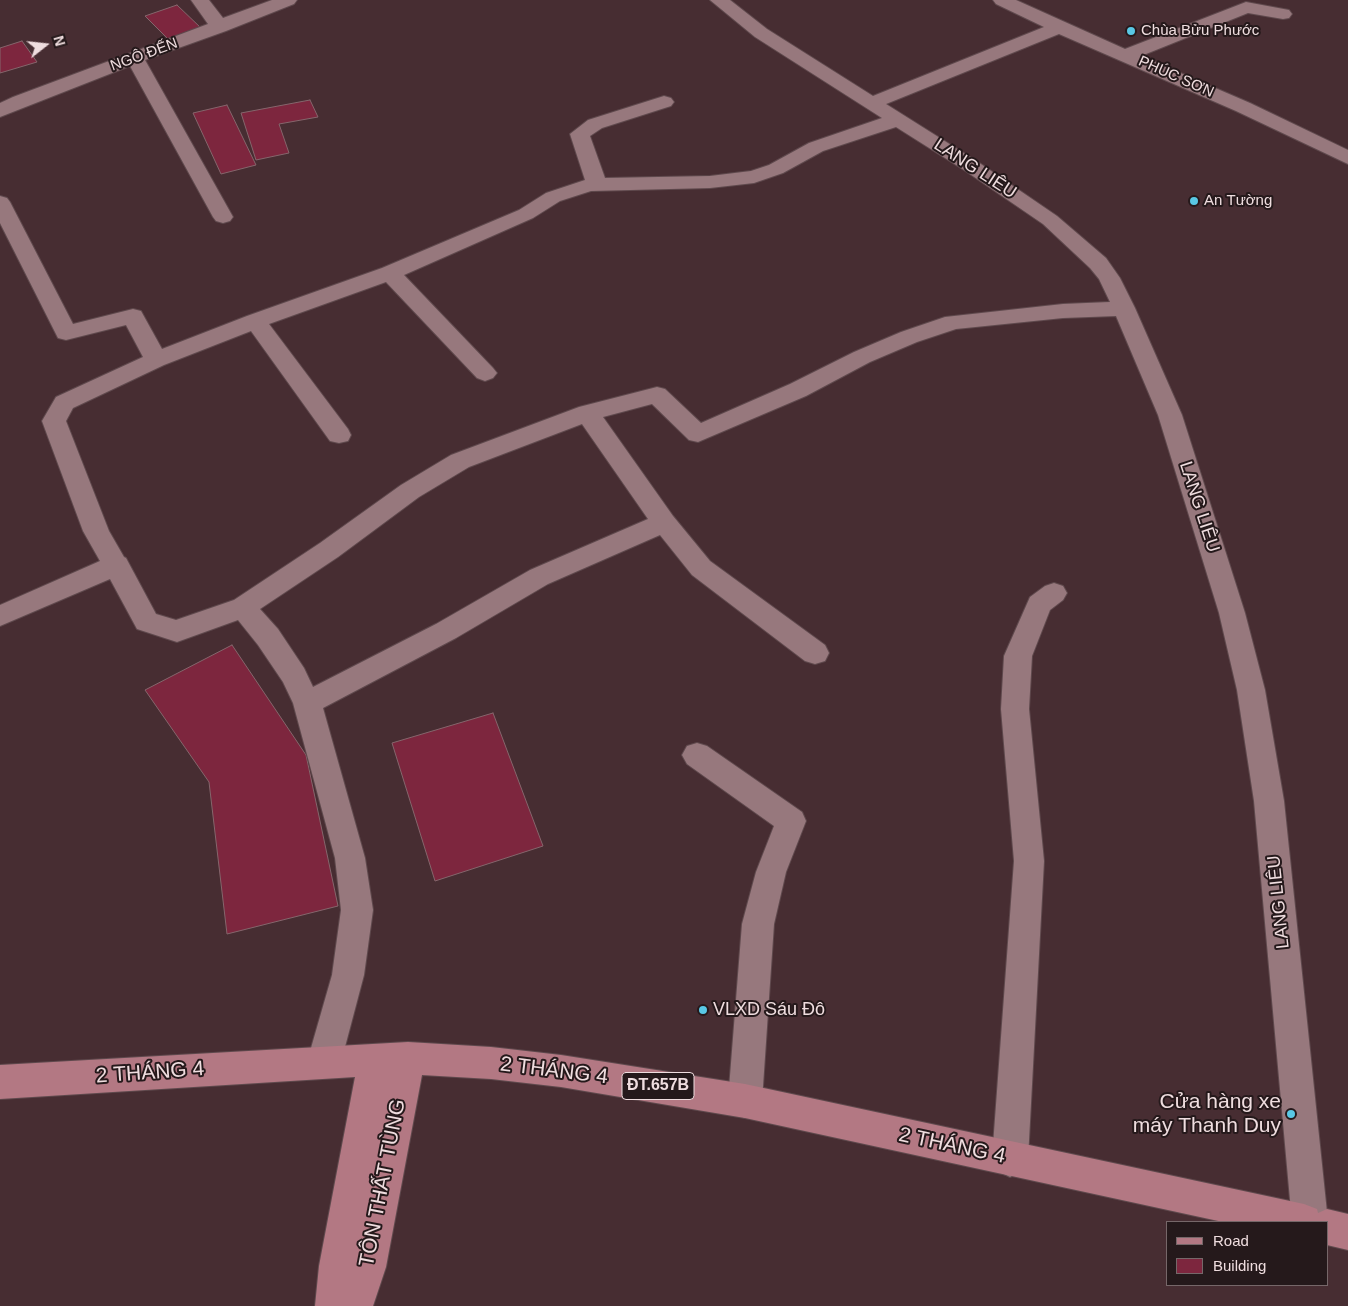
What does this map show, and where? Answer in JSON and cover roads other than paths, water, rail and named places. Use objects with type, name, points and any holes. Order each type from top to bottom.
[{"type":"main road","name":"2 THÁNG 4","points":[[0,1082],[392,1059],[491,1063],[561,1070],[745,1101],[1299,1221]]},
{"type":"main road","name":"TÔN THẤT TÙNG","points":[[334,1306],[337,1266],[392,1059]]},
{"type":"main road","name":"TÔN THẤT TÙNG","points":[[354,1306],[368,1267],[392,1059]]},
{"type":"main road","points":[[1328,1227],[1348,1232]]},
{"type":"street","points":[[200,0],[220,27]]},
{"type":"street","name":"NGÔ ĐẾN","points":[[0,111],[20,101],[288,0]]},
{"type":"street","name":"LANG LIÊU","points":[[719,0],[761,33],[971,166],[1050,220],[1098,263],[1109,278],[1124,308],[1170,415],[1232,613],[1251,690],[1269,801],[1310,1221]]},
{"type":"street","name":"PHÚC SƠN","points":[[1002,0],[1059,27],[1243,107],[1348,158]]},
{"type":"street","points":[[1127,56],[1246,7],[1283,14]]},
{"type":"street","points":[[872,103],[1059,27]]},
{"type":"street","points":[[135,59],[223,217]]},
{"type":"street","points":[[598,185],[580,134],[595,124],[664,102]]},
{"type":"street","points":[[897,120],[816,148],[776,169],[754,177],[710,182],[589,185],[553,197],[526,214],[390,273],[255,321],[156,360],[64,403],[54,421],[96,531],[117,565],[147,622],[177,631],[243,607],[329,550],[410,491],[460,461],[587,413],[656,395],[698,434],[798,390],[862,357],[909,337],[953,322],[1063,311],[1124,308]]},
{"type":"street","points":[[0,202],[66,333],[133,316],[156,360]]},
{"type":"street","points":[[390,273],[485,374]]},
{"type":"street","points":[[255,321],[339,435]]},
{"type":"street","points":[[587,413],[664,523],[701,568],[816,652]]},
{"type":"street","points":[[307,703],[446,631],[538,578],[664,523]]},
{"type":"street","points":[[0,616],[117,565]]},
{"type":"street","points":[[1010,1159],[1029,861],[1015,709],[1018,656],[1039,604],[1054,593]]},
{"type":"street","points":[[243,607],[268,637],[289,668],[307,703],[350,858],[357,910],[348,975],[324,1062]]},
{"type":"street","points":[[697,755],[791,821],[771,872],[758,924],[745,1101]]},
{"type":"place","name":"Chùa Bửu Phước","points":[[1131,31]]},
{"type":"place","name":"An Tường","points":[[1194,201]]},
{"type":"place","name":"VLXD Sáu Đô","points":[[703,1010]]},
{"type":"place","name":"Cửa hàng xe máy Thanh Duy","points":[[1291,1114]]}]
